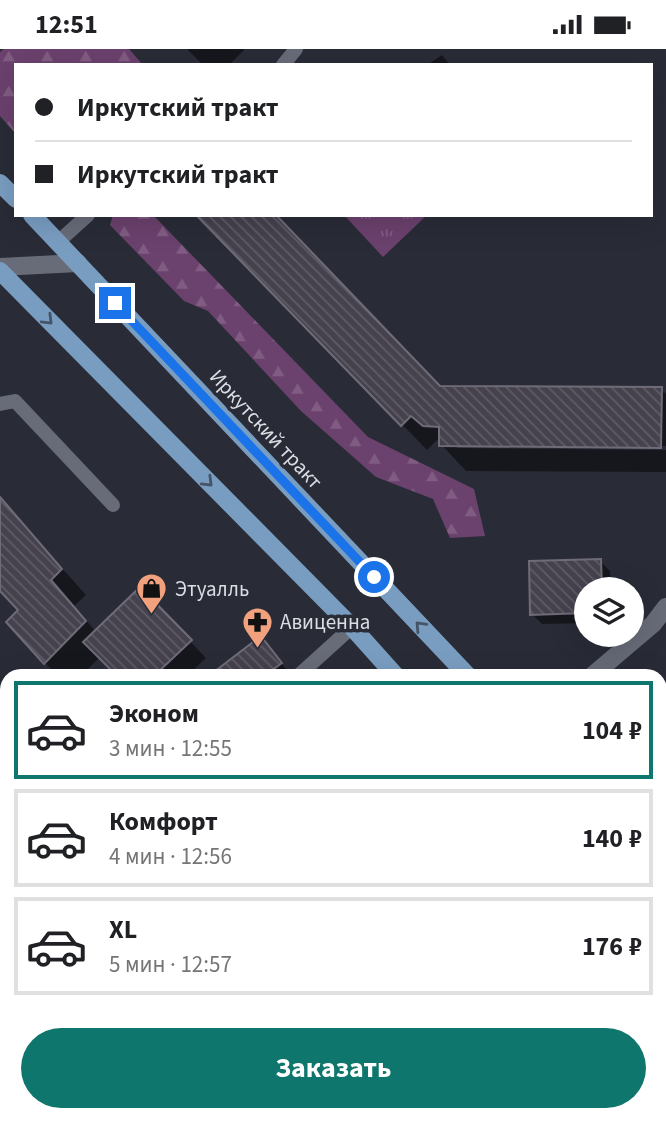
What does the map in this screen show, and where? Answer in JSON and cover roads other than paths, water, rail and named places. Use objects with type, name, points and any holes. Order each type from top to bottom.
[{"type":"main road","points":[[0,183],[14,197]]},
{"type":"main road","name":"Иркутский тракт","points":[[34,217],[461,669]]},
{"type":"main road","points":[[0,269],[352,627],[390,669]]},
{"type":"street","points":[[0,269],[78,263]]},
{"type":"street","points":[[600,669],[653,624],[666,607]]},
{"type":"street","points":[[617,655],[619,669]]},
{"type":"lane","points":[[285,63],[296,49]]},
{"type":"lane","points":[[58,242],[86,217]]},
{"type":"lane","points":[[0,404],[15,401],[113,505]]},
{"type":"lane","points":[[306,669],[352,627]]},
{"type":"place","name":"Этуалль","points":[[152,616]]},
{"type":"place","name":"Авиценна","points":[[257,649]]}]
